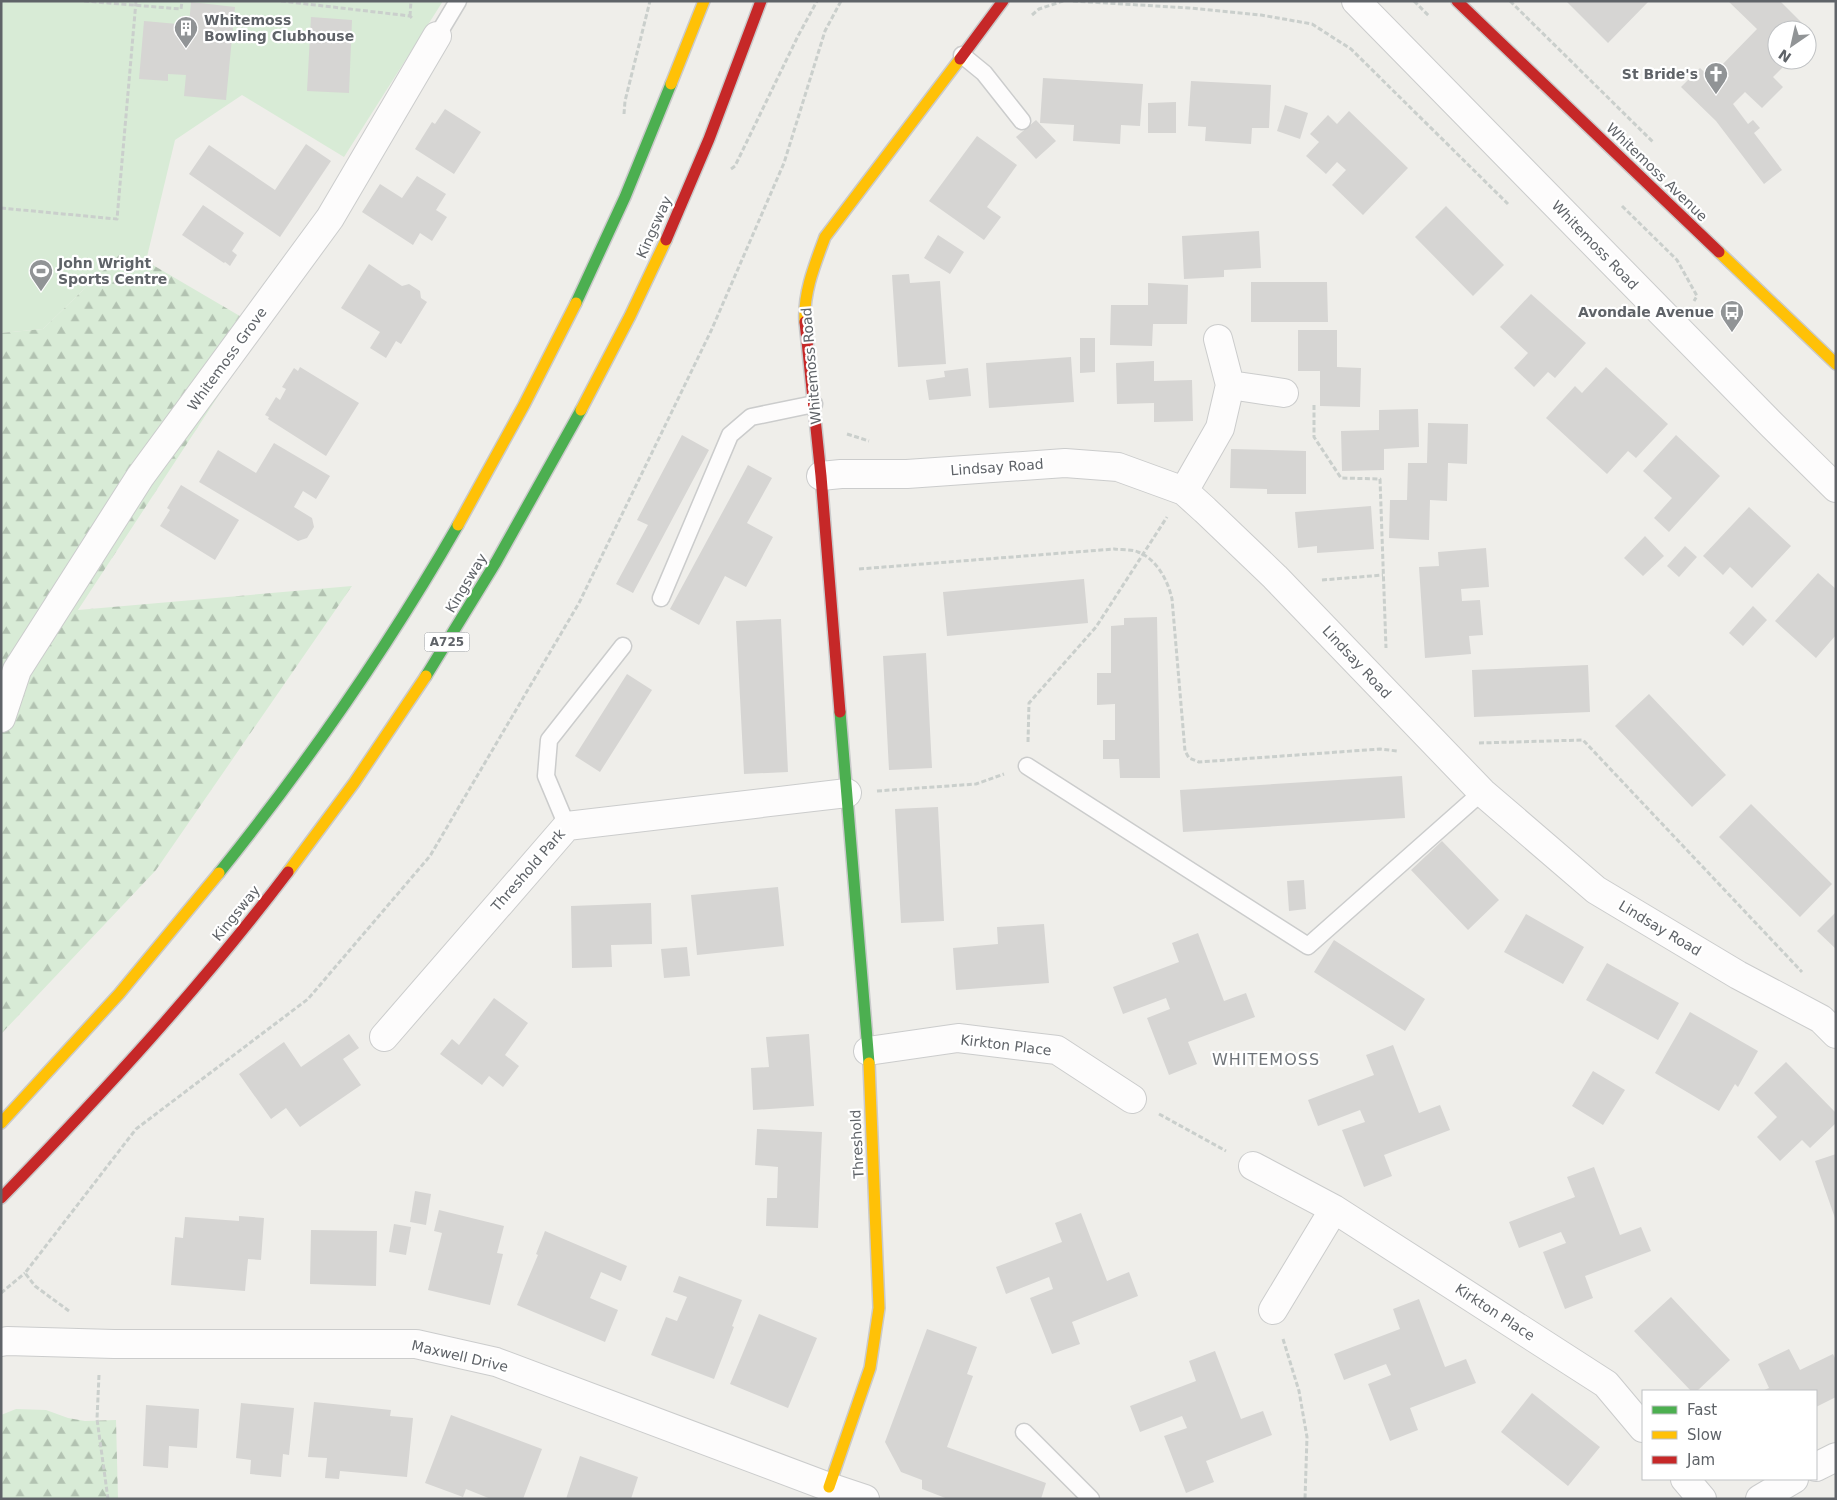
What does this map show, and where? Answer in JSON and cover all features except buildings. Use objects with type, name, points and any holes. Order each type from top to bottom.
[{"type":"main road","points":[[1,1123],[55,1067],[137,975],[204,894],[312,750],[385,643],[431,571],[492,464],[556,344],[595,264],[636,173],[704,1]]},
{"type":"main road","name":"Kingsway","points":[[1,1198],[95,1101],[192,991],[254,916],[313,840],[368,764],[434,664],[504,548],[561,447],[616,342],[650,273],[682,200],[761,1]]},
{"type":"main road","name":"Whitemoss Road","points":[[846,792],[821,476],[804,308],[813,271],[825,237],[1003,1]]},
{"type":"main road","name":"Whitemoss Avenue","points":[[1458,1],[1836,364]]},
{"type":"main road","name":"Threshold","points":[[829,1487],[870,1368],[879,1308],[868,1051],[846,792]]},
{"type":"street","name":"Whitemoss Road","points":[[1356,1],[1836,488]]},
{"type":"street","name":"Whitemoss Grove","points":[[1,718],[17,670],[22,662],[140,478],[330,218],[437,36]]},
{"type":"street","points":[[1184,491],[1220,428],[1230,385],[1218,339]]},
{"type":"street","points":[[1230,385],[1284,394]]},
{"type":"street","name":"Lindsay Road","points":[[821,476],[841,474],[907,474],[1065,462],[1118,467],[1184,491],[1274,576],[1482,792],[1596,890],[1738,975],[1821,1020],[1836,1034]]},
{"type":"street","name":"Threshold Park","points":[[384,1037],[567,826],[846,792]]},
{"type":"street","name":"Kirkton Place","points":[[868,1051],[958,1038],[1057,1050],[1132,1099]]},
{"type":"street","name":"Kirkton Place","points":[[1252,1166],[1334,1209],[1606,1384],[1642,1427]]},
{"type":"street","points":[[1273,1310],[1334,1209]]},
{"type":"street","name":"Maxwell Drive","points":[[1,1342],[416,1344],[496,1362],[829,1487],[866,1499]]},
{"type":"street","points":[[1817,1466],[1836,1457]]},
{"type":"street","points":[[1687,1480],[1702,1499]]},
{"type":"street","points":[[1760,1499],[1792,1480]]},
{"type":"lane","name":"Whitemoss Grove","points":[[437,36],[458,1]]},
{"type":"lane","points":[[962,55],[984,73],[1022,121]]},
{"type":"lane","points":[[661,598],[730,435],[751,417],[814,404]]},
{"type":"lane","points":[[567,826],[546,776],[549,740],[622,646]]},
{"type":"lane","points":[[1027,766],[1308,946],[1482,792]]},
{"type":"lane","points":[[1024,1432],[1090,1499]]},
{"type":"path","points":[[84,1],[136,3],[181,8],[182,1]]},
{"type":"path","points":[[281,1],[410,16],[437,36]]},
{"type":"path","points":[[410,16],[411,1]]},
{"type":"path","points":[[624,117],[625,101],[650,1]]},
{"type":"path","points":[[728,171],[736,166],[798,36],[817,1]]},
{"type":"path","points":[[1,1292],[25,1273],[136,1130],[308,999],[430,856],[579,603],[711,331],[784,163],[825,32],[841,1]]},
{"type":"path","points":[[1026,19],[1039,9],[1063,1]]},
{"type":"path","points":[[1073,1],[1189,8],[1261,15],[1312,24],[1351,49],[1514,209]]},
{"type":"path","points":[[1414,1],[1436,22]]},
{"type":"path","points":[[1,208],[117,219],[136,3]]},
{"type":"path","points":[[1620,204],[1677,260],[1697,296],[1679,330]]},
{"type":"path","points":[[1284,394],[1314,395],[1314,437],[1341,478],[1380,479],[1386,650]]},
{"type":"path","points":[[846,792],[976,784],[1027,766],[1029,703],[1096,627],[1184,491]]},
{"type":"path","points":[[829,572],[1114,549],[1138,552],[1156,564],[1169,584],[1172,599],[1184,750],[1189,758],[1199,762],[1380,749],[1396,750],[1402,755]]},
{"type":"path","points":[[1321,580],[1383,575]]},
{"type":"path","points":[[1455,765],[1475,743],[1583,740],[1807,977]]},
{"type":"path","points":[[1132,1099],[1252,1166]]},
{"type":"path","points":[[25,1273],[35,1286],[75,1315]]},
{"type":"path","points":[[1273,1310],[1299,1391],[1307,1438],[1305,1499]]},
{"type":"path","points":[[100,1343],[98,1419],[108,1499]]},
{"type":"green space","points":[[1,1],[443,1],[344,157],[242,95],[175,140],[146,261],[119,255],[43,329],[1,333]]},
{"type":"green space","points":[[119,255],[146,261],[262,329],[78,610],[352,586],[156,870],[1,1034],[1,333],[43,329]]},
{"type":"green space","points":[[16,1409],[46,1410],[68,1418],[85,1421],[116,1420],[118,1499],[1,1499],[1,1415]]},
{"type":"traffic: fast","points":[[576,303],[625,197],[671,84]]},
{"type":"traffic: fast","points":[[426,676],[496,562],[581,410]]},
{"type":"traffic: fast","points":[[219,873],[283,790],[345,704],[404,615],[458,525]]},
{"type":"traffic: fast","points":[[840,712],[869,1063]]},
{"type":"traffic: slow","points":[[671,84],[704,1]]},
{"type":"traffic: slow","points":[[805,322],[808,289],[825,237],[960,59]]},
{"type":"traffic: slow","points":[[581,410],[630,316],[666,240]]},
{"type":"traffic: slow","points":[[1719,252],[1836,364]]},
{"type":"traffic: slow","points":[[458,525],[524,405],[576,303]]},
{"type":"traffic: slow","points":[[288,872],[354,783],[426,676]]},
{"type":"traffic: slow","points":[[1,1123],[119,994],[219,873]]},
{"type":"traffic: slow","points":[[829,1487],[870,1368],[879,1308],[869,1063]]},
{"type":"traffic: jam","points":[[666,240],[709,139],[761,1]]},
{"type":"traffic: jam","points":[[960,59],[1003,1]]},
{"type":"traffic: jam","points":[[1457,1],[1719,252]]},
{"type":"traffic: jam","points":[[805,322],[821,476],[840,712]]},
{"type":"traffic: jam","points":[[1,1198],[149,1040],[255,915],[288,872]]},
{"type":"place","name":"Whitemoss Bowling Clubhouse","points":[[186,49]]},
{"type":"place","name":"St Bride's","points":[[1716,95]]},
{"type":"place","name":"John Wright Sports Centre","points":[[41,292]]},
{"type":"place","name":"Avondale Avenue","points":[[1732,333]]},
{"type":"district","name":"WHITEMOSS","points":[[1266,1059]]}]
